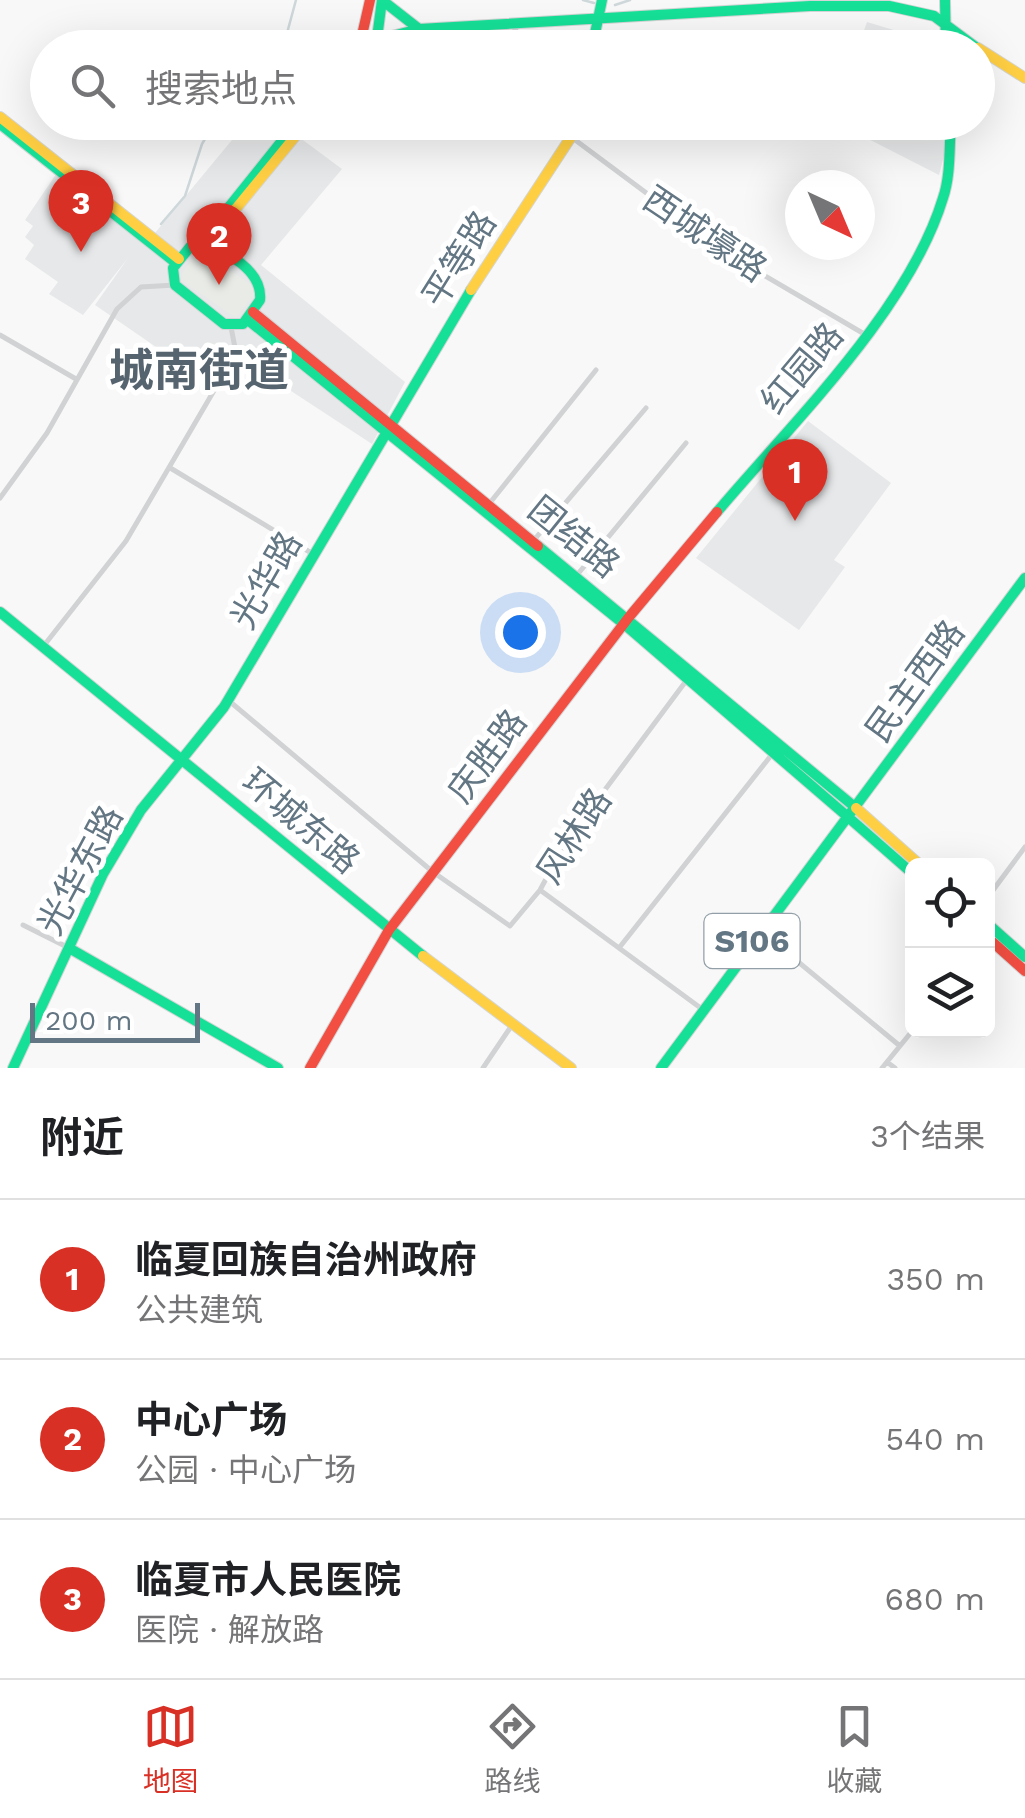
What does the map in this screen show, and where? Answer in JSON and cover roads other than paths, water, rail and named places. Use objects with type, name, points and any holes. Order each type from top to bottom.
[{"type":"main road","points":[[367,30],[370,0]]},
{"type":"main road","points":[[371,30],[382,0],[420,29]]},
{"type":"main road","points":[[596,30],[602,0]]},
{"type":"main road","points":[[945,0],[945,30]]},
{"type":"main road","points":[[416,30],[810,6],[890,6],[934,16],[953,30]]},
{"type":"main road","points":[[995,59],[1025,78]]},
{"type":"main road","points":[[0,120],[178,261]]},
{"type":"main road","points":[[203,244],[283,140]]},
{"type":"main road","points":[[203,244],[256,280],[262,292],[250,316],[231,327],[175,285],[178,261],[203,244],[292,140]]},
{"type":"main road","name":"平等路","points":[[387,428],[569,140]]},
{"type":"main road","name":"红园路","points":[[626,621],[866,335],[922,255],[945,194],[950,140]]},
{"type":"main road","name":"团结路","points":[[250,316],[626,621],[852,813]]},
{"type":"main road","name":"团结路","points":[[387,428],[534,540],[626,621]]},
{"type":"main road","name":"光华路","points":[[182,759],[228,700],[387,428]]},
{"type":"main road","name":"民主西路","points":[[852,813],[1024,581]]},
{"type":"main road","name":"环城东路","points":[[1,616],[389,930],[571,1068]]},
{"type":"main road","name":"庆胜路","points":[[310,1068],[389,930],[626,621]]},
{"type":"main road","name":"团结路","points":[[691,675],[773,752],[852,813]]},
{"type":"main road","name":"光华东路","points":[[13,1068],[104,874],[141,810],[182,759]]},
{"type":"main road","points":[[852,813],[911,858]]},
{"type":"main road","points":[[852,813],[905,866]]},
{"type":"main road","name":"S106","points":[[660,1068],[760,930],[852,813]]},
{"type":"main road","points":[[995,930],[1025,957]]},
{"type":"main road","points":[[995,944],[1025,970]]},
{"type":"main road","points":[[69,948],[278,1068]]},
{"type":"street","points":[[515,30],[519,24]]},
{"type":"street","name":"西城壕路","points":[[575,140],[731,256],[866,335]]},
{"type":"street","points":[[0,498],[47,433],[76,378],[131,294],[140,287],[175,285]]},
{"type":"street","points":[[42,648],[126,542],[172,468],[236,352],[231,327]]},
{"type":"street","points":[[0,335],[76,378]]},
{"type":"street","points":[[489,504],[596,370]]},
{"type":"street","points":[[534,540],[646,408]]},
{"type":"street","points":[[577,576],[686,444]]},
{"type":"street","points":[[172,468],[313,554]]},
{"type":"street","name":"风林路","points":[[434,872],[510,926],[540,890],[566,842],[691,675]]},
{"type":"street","points":[[228,700],[434,872]]},
{"type":"street","points":[[619,948],[773,752]]},
{"type":"street","points":[[995,887],[1025,846]]},
{"type":"street","points":[[540,890],[702,1009]]},
{"type":"street","points":[[23,925],[69,948]]},
{"type":"street","points":[[760,930],[900,1046]]},
{"type":"street","points":[[483,1068],[513,1024]]},
{"type":"street","points":[[895,1068],[884,1065],[906,1038]]},
{"type":"waterway","points":[[288,30],[296,0]]},
{"type":"waterway","points":[[583,0],[594,3]]},
{"type":"waterway","points":[[615,5],[630,0]]},
{"type":"waterway","points":[[161,224],[185,196],[204,140]]},
{"type":"place","name":"临夏市人民医院","points":[[81,252]]},
{"type":"place","name":"中心广场","points":[[219,285]]},
{"type":"place","name":"临夏回族自治州政府","points":[[795,521]]},
{"type":"district","name":"城南街道","points":[[199,370]]}]
